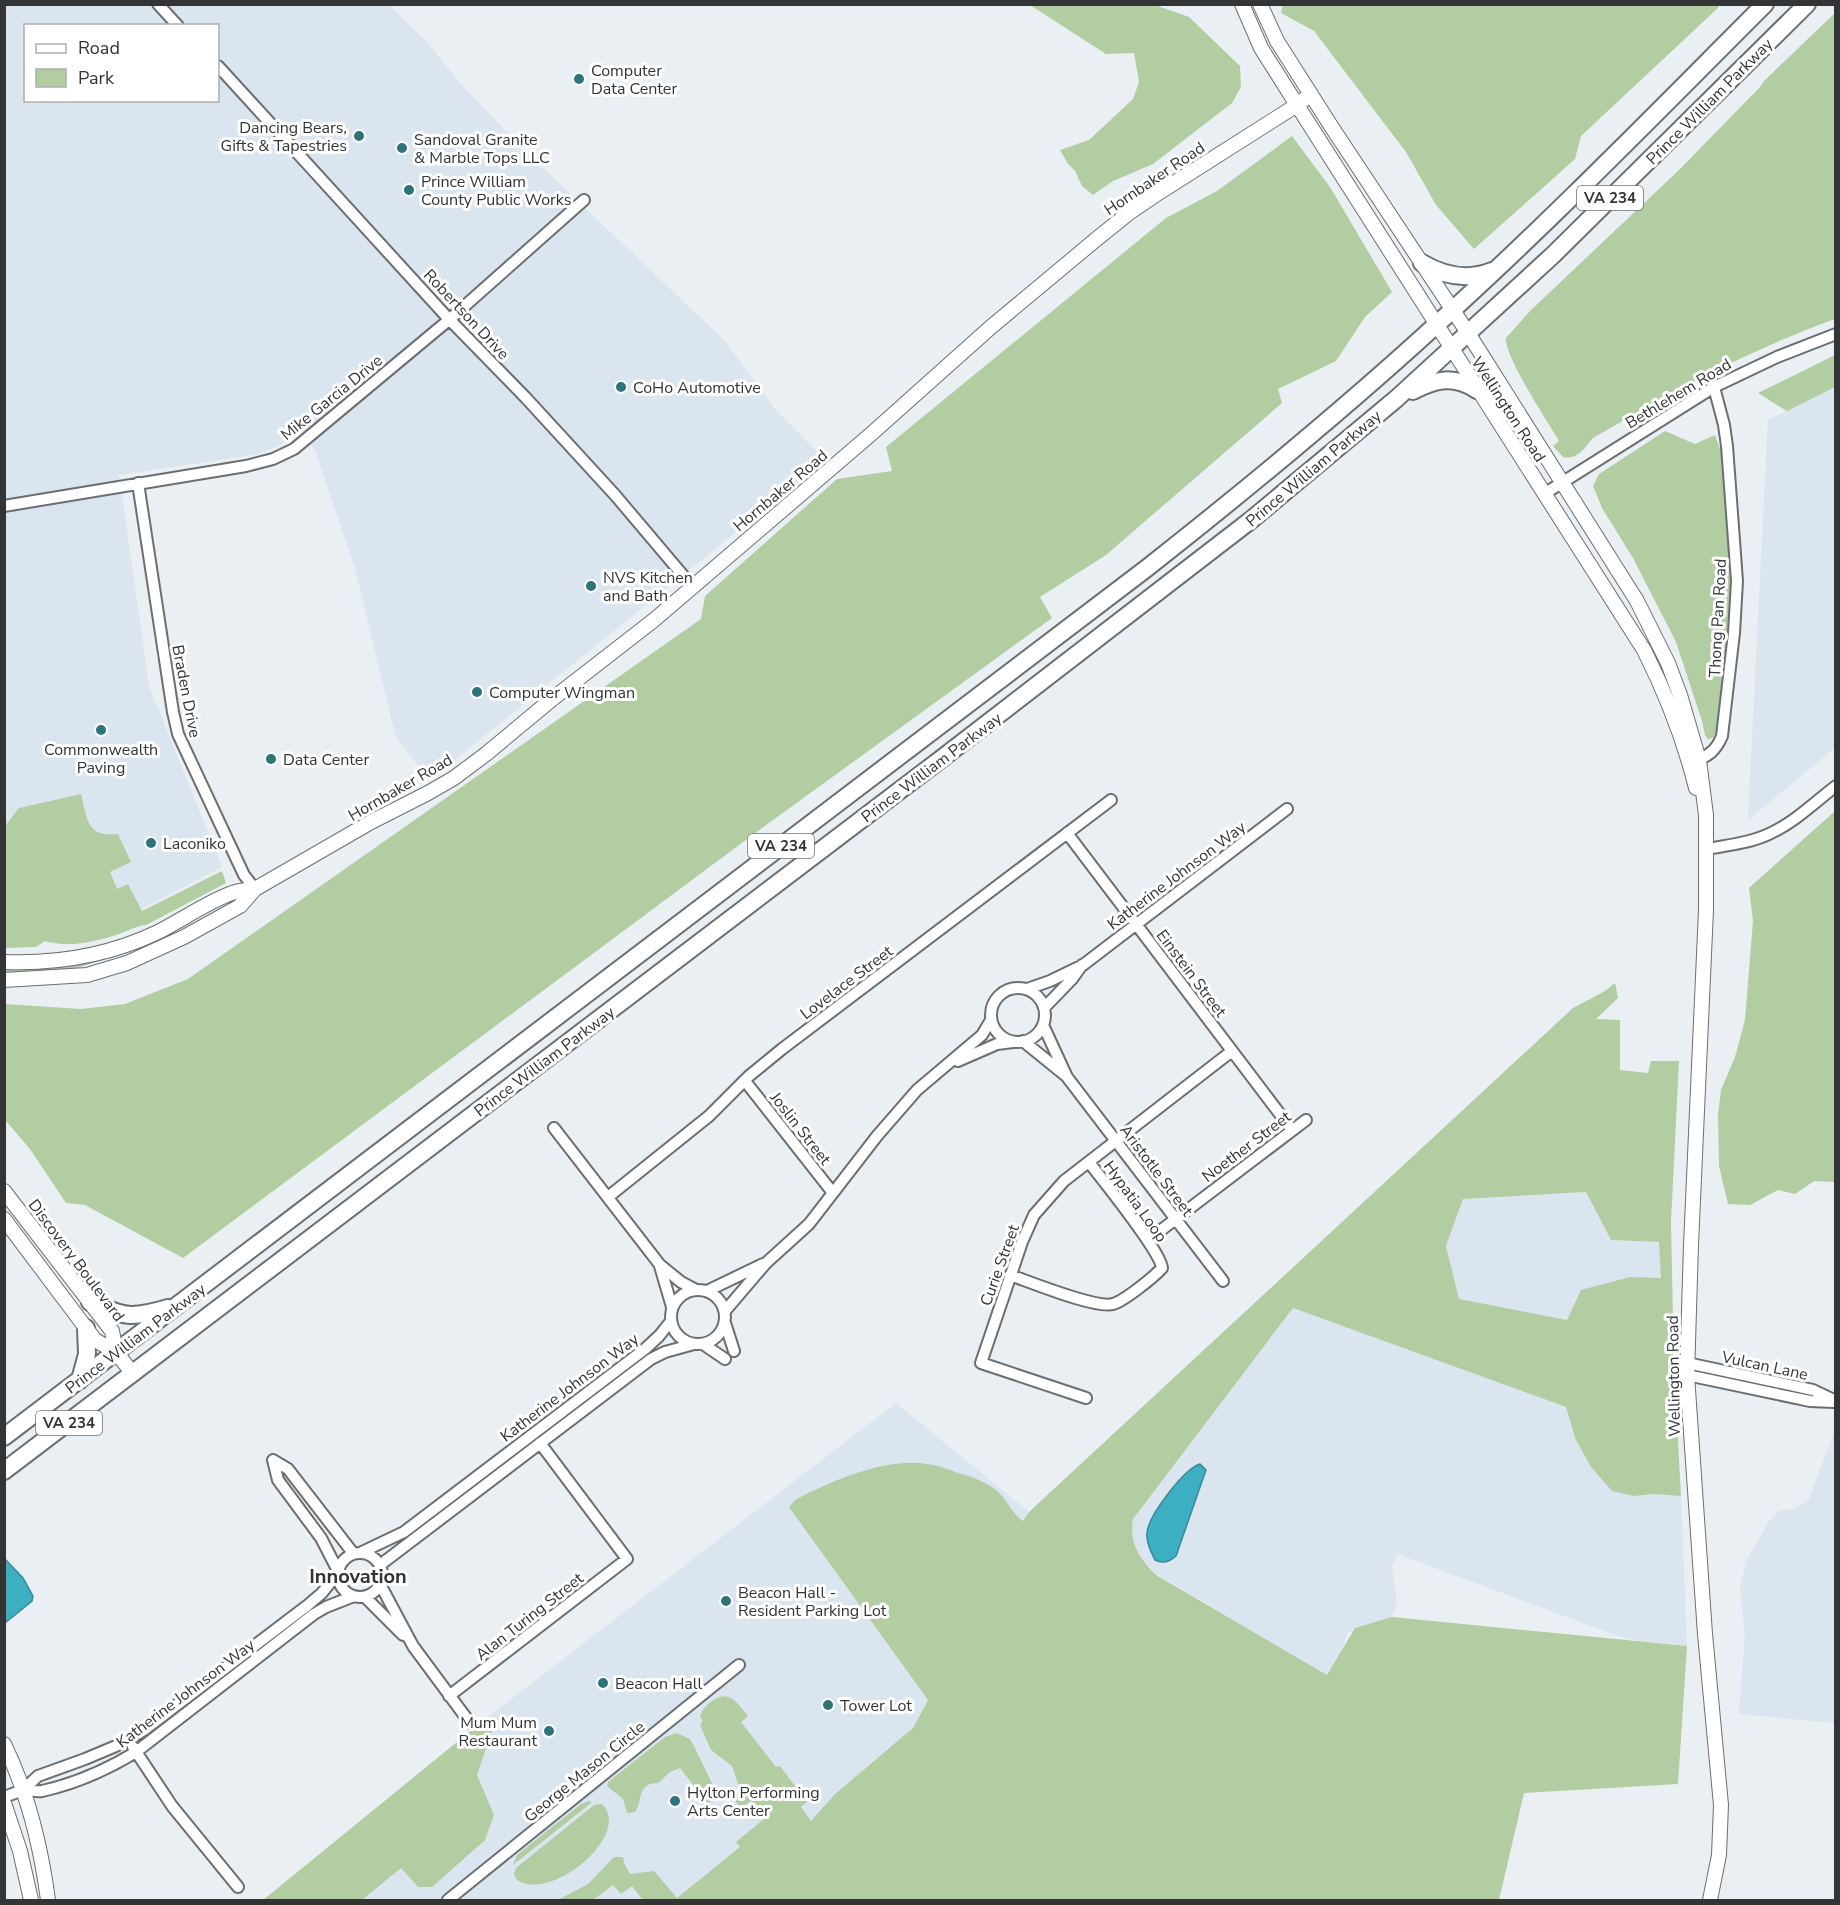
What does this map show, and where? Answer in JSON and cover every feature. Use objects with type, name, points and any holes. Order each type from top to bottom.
[{"type":"highway","name":"Prince William Parkway","points":[[4,1437],[1147,568],[1239,495],[1341,410],[1436,326],[1498,268],[1765,4]]},
{"type":"highway","name":"Prince William Parkway","points":[[4,1471],[1184,574],[1316,467],[1396,399],[1552,255],[1807,4]]},
{"type":"highway","points":[[1422,263],[1445,274],[1457,276],[1482,274],[1498,268]]},
{"type":"highway","points":[[1396,399],[1438,380],[1467,383],[1477,390]]},
{"type":"highway","points":[[90,1302],[117,1314],[134,1317],[177,1306]]},
{"type":"highway","points":[[80,1380],[88,1350],[86,1328]]},
{"type":"main road","name":"Wellington Road","points":[[1242,4],[1261,48],[1296,105],[1450,349],[1626,619],[1644,650],[1694,761]]},
{"type":"main road","name":"Wellington Road","points":[[1260,4],[1277,41],[1468,333],[1637,601],[1680,695],[1694,761],[1707,849],[1706,939],[1690,1251],[1687,1369],[1705,1644],[1721,1805],[1719,1855],[1710,1900]]},
{"type":"main road","name":"Hornbaker Road","points":[[4,962],[57,961],[114,950],[158,932],[232,893],[255,889],[454,778],[654,620],[870,435],[991,327],[1106,231],[1152,197],[1311,94]]},
{"type":"main road","name":"Hornbaker Road","points":[[4,980],[87,975],[127,963],[184,937],[240,906],[255,889]]},
{"type":"main road","name":"Discovery Boulevard","points":[[4,1191],[112,1331],[116,1352]]},
{"type":"main road","name":"Discovery Boulevard","points":[[4,1219],[95,1340],[116,1352],[133,1374]]},
{"type":"main road","points":[[4,1744],[23,1790],[41,1857],[48,1900]]},
{"type":"main road","points":[[4,1803],[20,1851],[31,1900]]},
{"type":"street","points":[[158,4],[176,24]]},
{"type":"street","name":"Robertson Drive","points":[[219,67],[608,487],[692,586]]},
{"type":"street","name":"Mike Garcia Drive","points":[[4,506],[246,466],[273,459],[294,449],[450,319],[584,200]]},
{"type":"street","name":"Bethlehem Road","points":[[1544,494],[1714,387],[1777,357],[1836,334]]},
{"type":"street","name":"Thong Pan Road","points":[[1694,761],[1714,751],[1722,736],[1736,607],[1736,555],[1727,446],[1724,424],[1714,387]]},
{"type":"street","name":"Braden Drive","points":[[138,483],[178,734],[240,865],[255,889]]},
{"type":"street","points":[[1707,849],[1755,840],[1770,834],[1836,786]]},
{"type":"street","name":"Lovelace Street","points":[[608,1197],[709,1116],[744,1081],[786,1047],[1111,800]]},
{"type":"street","name":"Katherine Johnson Way","points":[[1027,989],[1083,965],[1287,809]]},
{"type":"street","name":"Einstein Street","points":[[1067,833],[1292,1130]]},
{"type":"street","name":"Katherine Johnson Way","points":[[1044,1008],[1083,965]]},
{"type":"street","points":[[946,1066],[997,1044],[1019,1042],[1038,1033],[1043,1025],[1044,1008],[1041,1000],[1027,989],[1018,987],[1001,993],[995,1000],[991,1008],[991,1020],[998,1034],[1006,1039],[1019,1042]]},
{"type":"street","points":[[725,1311],[766,1263],[809,1224],[877,1136],[917,1090],[982,1035],[991,1020]]},
{"type":"street","name":"Aristotle Street","points":[[1043,1025],[1067,1077],[1223,1281]]},
{"type":"street","name":"Aristotle Street","points":[[1019,1042],[1067,1077]]},
{"type":"street","name":"Curie Street","points":[[1086,1398],[981,1363],[1022,1242],[1034,1215],[1064,1181],[1232,1052]]},
{"type":"street","name":"Joslin Street","points":[[744,1081],[833,1193]]},
{"type":"street","name":"Noether Street","points":[[1148,1240],[1306,1120]]},
{"type":"street","points":[[554,1128],[660,1265],[681,1282],[694,1289],[707,1291],[719,1299],[725,1311],[725,1323],[734,1351]]},
{"type":"street","name":"Hypatia Loop","points":[[1010,1275],[1086,1301],[1106,1305],[1114,1304],[1155,1276],[1162,1268],[1148,1240],[1089,1162]]},
{"type":"street","points":[[707,1291],[766,1263]]},
{"type":"street","points":[[660,1265],[672,1307],[671,1321],[679,1336],[725,1359]]},
{"type":"street","points":[[672,1307],[679,1297],[694,1289]]},
{"type":"street","name":"Katherine Johnson Way","points":[[358,1553],[405,1532],[645,1349],[671,1321]]},
{"type":"street","points":[[699,1344],[712,1340],[719,1334],[725,1323]]},
{"type":"street","name":"Katherine Johnson Way","points":[[380,1565],[651,1359],[665,1352],[699,1344]]},
{"type":"street","name":"Vulcan Lane","points":[[1687,1369],[1813,1390],[1836,1402]]},
{"type":"street","name":"Alan Turing Street","points":[[450,1696],[627,1559],[540,1443]]},
{"type":"street","points":[[360,1596],[376,1591],[382,1574],[380,1565],[375,1558],[358,1553],[288,1470],[273,1460],[278,1480],[321,1538],[342,1588],[360,1596],[413,1646]]},
{"type":"street","points":[[337,1572],[342,1560],[358,1553]]},
{"type":"street","name":"Katherine Johnson Way","points":[[4,1797],[23,1790],[38,1776],[85,1759],[144,1730],[322,1593],[337,1572]]},
{"type":"street","points":[[380,1584],[413,1646],[470,1724]]},
{"type":"street","name":"Katherine Johnson Way","points":[[23,1790],[40,1792],[90,1774],[136,1752],[314,1614],[326,1607],[360,1596]]},
{"type":"street","name":"George Mason Circle","points":[[448,1900],[739,1665]]},
{"type":"street","points":[[127,1740],[172,1806],[238,1887]]},
{"type":"shaded area","points":[[5,5],[389,5],[427,42],[459,82],[522,148],[725,341],[774,408],[825,460],[430,780],[396,738],[355,568],[315,450],[301,432],[276,447],[253,455],[119,475],[149,686],[222,867],[118,921],[61,798],[19,808],[5,826]]},
{"type":"shaded area","points":[[1835,387],[1835,748],[1748,820],[1768,420]]},
{"type":"shaded area","points":[[1586,1192],[1611,1240],[1659,1242],[1662,1278],[1630,1277],[1567,1320],[1459,1300],[1446,1246],[1463,1199]]},
{"type":"shaded area","points":[[1293,1308],[1566,1407],[1575,1438],[1634,1496],[1654,1494],[1681,1496],[1687,1646],[1639,1641],[1618,1636],[1397,1554],[1392,1566],[1397,1602],[1392,1617],[1379,1623],[1355,1628],[1347,1634],[1339,1660],[1327,1675],[1156,1574],[1139,1556],[1131,1534],[1133,1519]]},
{"type":"shaded area","points":[[896,1403],[1029,1512],[998,1563],[913,1728],[835,1794],[790,1846],[724,1900],[362,1900],[401,1868],[417,1887],[494,1815],[477,1775],[492,1731],[484,1720]]},
{"type":"shaded area","points":[[1835,1429],[1835,1723],[1739,1714],[1745,1635],[1740,1589],[1746,1561],[1770,1520],[1779,1511],[1797,1508],[1809,1499]]},
{"type":"green space","points":[[1283,4],[1715,4],[1719,7],[1581,136],[1575,159],[1474,249],[1436,205],[1406,152],[1314,31],[1281,13]]},
{"type":"green space","points":[[1030,5],[1155,5],[1189,17],[1240,66],[1241,87],[1232,103],[1153,164],[1113,181],[1093,195],[1082,186],[1075,171],[1060,150],[1089,140],[1133,99],[1139,82],[1134,53],[1106,54]]},
{"type":"green space","points":[[1835,13],[1835,319],[1772,344],[1711,373],[1593,438],[1577,455],[1563,457],[1553,446],[1559,441],[1519,373],[1507,347],[1506,338],[1530,311],[1680,169],[1764,81]]},
{"type":"green space","points":[[1292,136],[1330,187],[1392,292],[1365,317],[1336,361],[1278,389],[1282,403],[1106,555],[1040,597],[1052,618],[762,828],[183,1258],[85,1205],[66,1203],[30,1149],[5,1120],[5,1004],[81,1009],[125,1004],[188,979],[701,619],[705,596],[837,479],[892,471],[886,447],[1166,218],[1217,191]]},
{"type":"green space","points":[[1835,355],[1835,387],[1787,411],[1758,393]]},
{"type":"green space","points":[[1665,431],[1695,444],[1715,435],[1722,454],[1732,602],[1717,727],[1714,737],[1708,740],[1676,642],[1633,558],[1602,508],[1593,486],[1599,474]]},
{"type":"green space","points":[[81,794],[87,819],[94,830],[100,833],[118,834],[131,862],[110,872],[117,889],[128,884],[142,911],[222,871],[226,883],[146,925],[110,937],[82,943],[63,944],[45,941],[36,947],[5,948],[5,826],[19,808]]},
{"type":"green space","points":[[1835,811],[1835,1182],[1814,1181],[1795,1194],[1778,1190],[1750,1205],[1728,1204],[1719,1166],[1718,1115],[1721,1090],[1735,1057],[1745,1020],[1753,921],[1749,888]]},
{"type":"green space","points":[[104,959],[66,972],[5,974],[5,967]]},
{"type":"green space","points":[[1615,983],[1618,998],[1596,1019],[1620,1020],[1620,1070],[1648,1073],[1651,1061],[1679,1061],[1671,1222],[1674,1369],[1681,1496],[1654,1494],[1634,1496],[1612,1491],[1591,1467],[1575,1438],[1566,1407],[1293,1308],[1133,1519],[1132,1528],[1134,1543],[1140,1556],[1156,1575],[1327,1675],[1355,1628],[1392,1617],[1687,1646],[1678,1784],[1524,1793],[1499,1900],[643,1900],[632,1886],[621,1894],[613,1885],[593,1900],[558,1900],[588,1884],[614,1857],[623,1857],[630,1874],[654,1871],[677,1898],[740,1847],[736,1842],[764,1819],[751,1801],[740,1808],[732,1796],[741,1792],[732,1766],[711,1750],[700,1725],[703,1720],[700,1717],[703,1710],[718,1697],[733,1699],[748,1716],[741,1722],[776,1767],[780,1766],[807,1802],[801,1807],[811,1821],[835,1794],[913,1728],[928,1700],[789,1507],[795,1500],[842,1478],[877,1467],[894,1464],[927,1464],[939,1466],[988,1484],[1000,1494],[1023,1521],[1029,1512],[1573,1008]],"holes":[[[1586,1192],[1611,1240],[1659,1242],[1661,1278],[1630,1277],[1581,1290],[1567,1320],[1459,1299],[1446,1246],[1463,1199]]]},
{"type":"green space","points":[[484,1720],[492,1731],[477,1775],[494,1815],[485,1840],[432,1887],[418,1887],[401,1868],[362,1900],[263,1900]]},
{"type":"green space","points":[[677,1733],[690,1739],[718,1796],[708,1804],[680,1768],[670,1772],[658,1783],[646,1786],[635,1812],[627,1813],[623,1799],[607,1786],[608,1782],[665,1737]]},
{"type":"green space","points":[[589,1801],[591,1803],[513,1865],[517,1855],[581,1804]]},
{"type":"green space","points":[[602,1804],[609,1817],[607,1832],[598,1847],[584,1862],[567,1874],[549,1882],[532,1885],[517,1880],[514,1874],[516,1868],[594,1805]]},
{"type":"water","points":[[1200,1464],[1206,1470],[1176,1556],[1166,1562],[1155,1560],[1147,1540],[1153,1516],[1185,1474]]},
{"type":"water","points":[[5,1559],[23,1578],[33,1596],[32,1601],[5,1623]]},
{"type":"place","name":"Computer Data Center","points":[[579,79]]},
{"type":"place","name":"Dancing Bears, Gifts & Tapestries","points":[[359,136]]},
{"type":"place","name":"Sandoval Granite & Marble Tops LLC","points":[[402,148]]},
{"type":"place","name":"Prince William County Public Works","points":[[409,190]]},
{"type":"place","name":"CoHo Automotive","points":[[621,387]]},
{"type":"place","name":"NVS Kitchen and Bath","points":[[591,586]]},
{"type":"place","name":"Computer Wingman","points":[[477,692]]},
{"type":"place","name":"Commonwealth Paving","points":[[101,730]]},
{"type":"place","name":"Data Center","points":[[271,759]]},
{"type":"place","name":"Laconiko","points":[[151,843]]},
{"type":"place","name":"Beacon Hall - Resident Parking Lot","points":[[726,1601]]},
{"type":"place","name":"Beacon Hall","points":[[603,1683]]},
{"type":"place","name":"Tower Lot","points":[[828,1705]]},
{"type":"place","name":"Mum Mum Restaurant","points":[[549,1731]]},
{"type":"place","name":"Hylton Performing Arts Center","points":[[675,1801]]},
{"type":"district","name":"Innovation","points":[[358,1576]]}]
